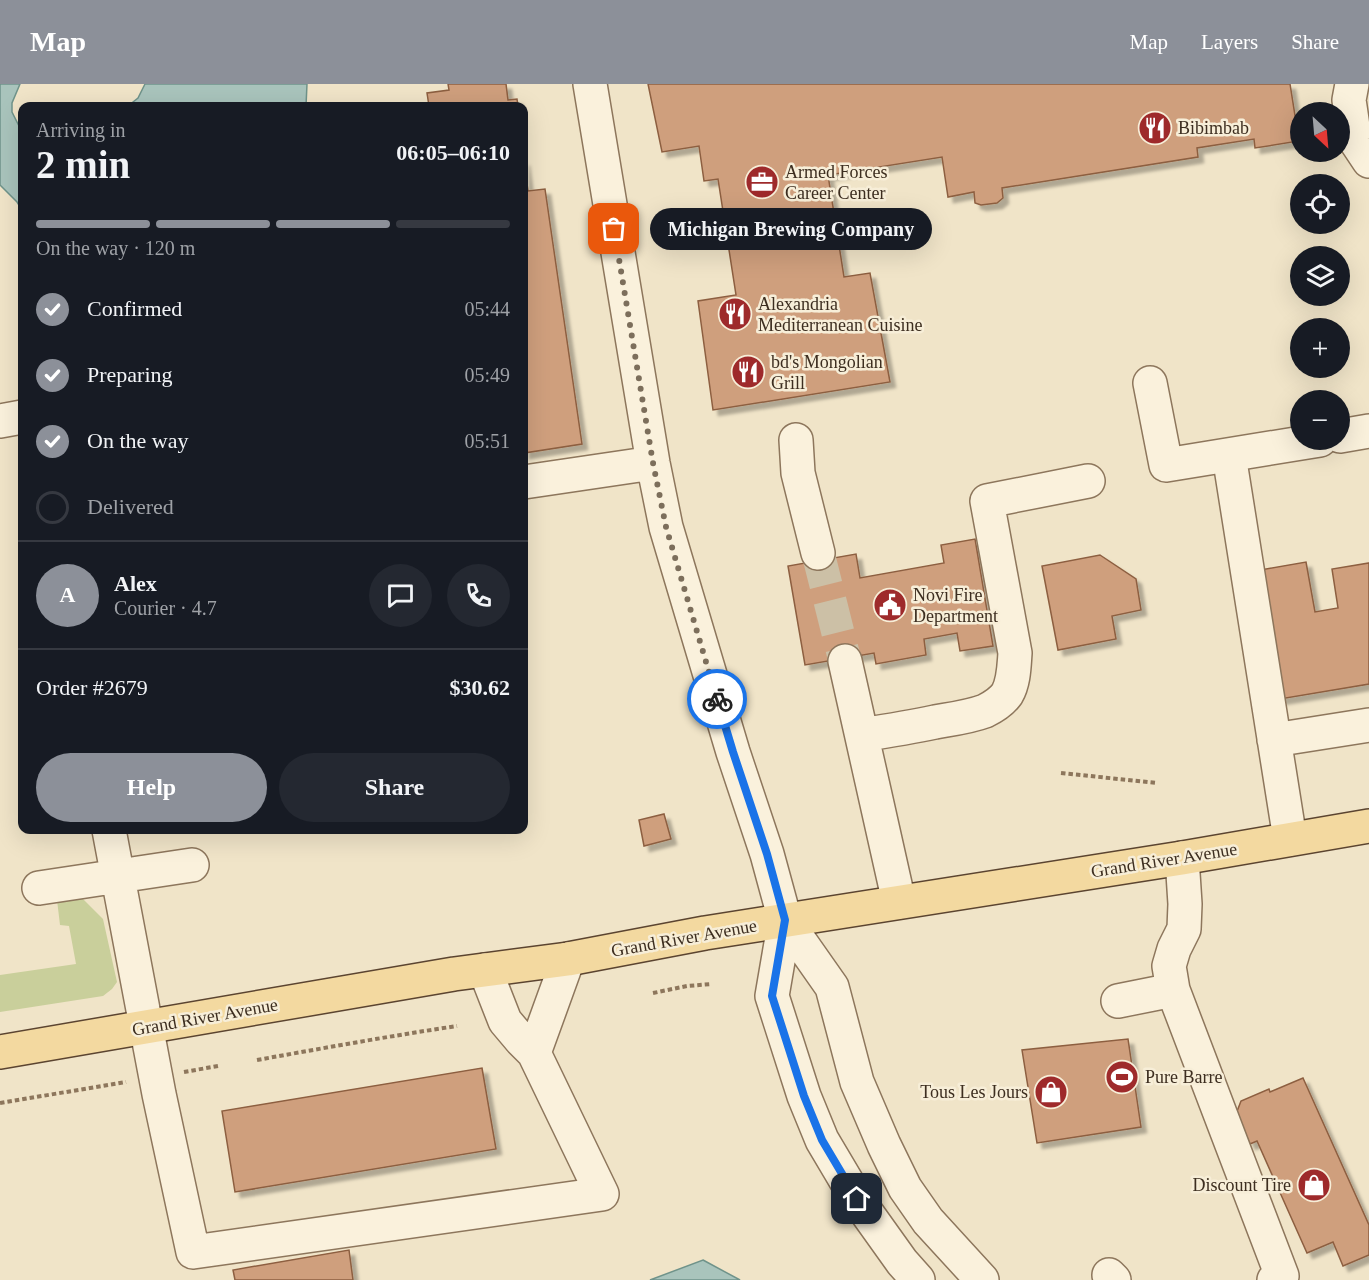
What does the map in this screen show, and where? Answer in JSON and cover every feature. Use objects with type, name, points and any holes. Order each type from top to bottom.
[{"type":"main road","name":"Grand River Avenue","points":[[0,1052],[485,969],[568,959],[705,933],[1182,858],[1369,826]]},
{"type":"street","points":[[590,84],[653,463],[666,527],[733,752],[767,854],[785,920],[832,987],[857,1082],[905,1188],[928,1221],[982,1280]]},
{"type":"street","points":[[1352,84],[1349,100],[1355,140],[1369,161]]},
{"type":"street","points":[[1150,383],[1166,465],[1290,445]]},
{"type":"street","points":[[0,421],[18,418]]},
{"type":"street","points":[[1350,434],[1369,431]]},
{"type":"street","points":[[796,440],[798,473],[818,553]]},
{"type":"street","points":[[1229,455],[1290,839]]},
{"type":"street","points":[[528,481],[653,463]]},
{"type":"street","points":[[862,735],[963,717],[984,711],[993,707],[1008,693],[1015,653],[987,501],[1088,481]]},
{"type":"street","points":[[845,661],[899,902]]},
{"type":"street","points":[[1274,740],[1369,725]]},
{"type":"street","points":[[110,834],[156,1077],[196,1266],[602,1194],[534,1053],[505,1021],[485,969]]},
{"type":"street","points":[[1182,858],[1184,929],[1169,966],[1173,990],[1282,1276],[1274,1280]]},
{"type":"street","points":[[39,888],[192,865]]},
{"type":"street","points":[[785,920],[772,996],[804,1096],[822,1140],[857,1199],[902,1262],[918,1280]]},
{"type":"street","points":[[534,1053],[568,959]]},
{"type":"street","points":[[1118,1001],[1173,990]]},
{"type":"path","points":[[1061,773],[1157,783]]},
{"type":"path","points":[[653,993],[711,984]]},
{"type":"path","points":[[257,1060],[456,1026]]},
{"type":"path","points":[[0,1103],[218,1066]]},
{"type":"green space","points":[[64,897],[83,899],[103,919],[117,982],[103,996],[0,1012],[0,975],[76,964],[69,926],[60,925],[57,900]]},
{"type":"water","points":[[0,84],[20,84],[12,103],[12,112],[18,124],[18,204],[0,185]]},
{"type":"water","points":[[145,84],[307,84],[306,102],[133,102],[138,98]]},
{"type":"water","points":[[703,1260],[740,1280],[650,1280]]},
{"type":"building","points":[[448,84],[506,84],[508,100],[517,99],[517,102],[428,102],[427,93],[449,90]]},
{"type":"building","points":[[648,84],[1290,84],[1293,102],[1290,102],[1290,142],[1255,148],[1254,139],[1197,148],[1198,157],[1002,188],[1003,198],[997,203],[981,205],[975,203],[974,192],[948,197],[942,157],[828,175],[844,277],[870,273],[890,382],[713,410],[698,301],[736,295],[718,179],[704,181],[699,146],[662,152]]},
{"type":"building","points":[[545,189],[582,444],[528,452],[528,191]]},
{"type":"building","name":"Novi Fire Department","points":[[975,539],[993,646],[960,651],[957,633],[924,639],[926,655],[876,664],[874,653],[805,665],[788,566],[856,554],[860,578],[944,563],[941,545]]},
{"type":"building","points":[[1100,555],[1136,579],[1141,610],[1112,616],[1116,639],[1058,650],[1042,566]]},
{"type":"building","points":[[1306,562],[1315,612],[1338,608],[1332,569],[1369,563],[1369,684],[1280,699],[1260,570]]},
{"type":"building","points":[[664,814],[671,839],[644,846],[639,820]]},
{"type":"building","points":[[1128,1039],[1141,1127],[1037,1143],[1022,1050]]},
{"type":"building","points":[[482,1068],[496,1149],[235,1192],[222,1111]]},
{"type":"building","name":"Discount Tire","points":[[1303,1078],[1369,1225],[1369,1255],[1343,1266],[1333,1242],[1307,1253],[1257,1141],[1250,1144],[1236,1114],[1241,1101]]},
{"type":"building","points":[[349,1250],[353,1280],[235,1280],[233,1270]]},
{"type":"tunnel","points":[[818,553],[845,661]]},
{"type":"way so far","points":[[614,229],[653,463],[666,527],[717,699]]},
{"type":"place","name":"Bibimbab","points":[[1155,128]]},
{"type":"place","name":"Armed Forces Career Center","points":[[762,182]]},
{"type":"place","name":"Michigan Brewing Company","points":[[614,229]]},
{"type":"place","name":"Alexandria Mediterranean Cuisine","points":[[735,314]]},
{"type":"place","name":"bd's Mongolian Grill","points":[[748,372]]},
{"type":"place","name":"Novi Fire Department","points":[[890,605]]},
{"type":"place","name":"Pure Barre","points":[[1122,1077]]},
{"type":"place","name":"Tous Les Jours","points":[[1051,1092]]},
{"type":"place","name":"Discount Tire","points":[[1314,1185]]},
{"type":"route","points":[[717,699],[767,854],[785,920],[772,996],[804,1096],[822,1140],[857,1199]]}]
